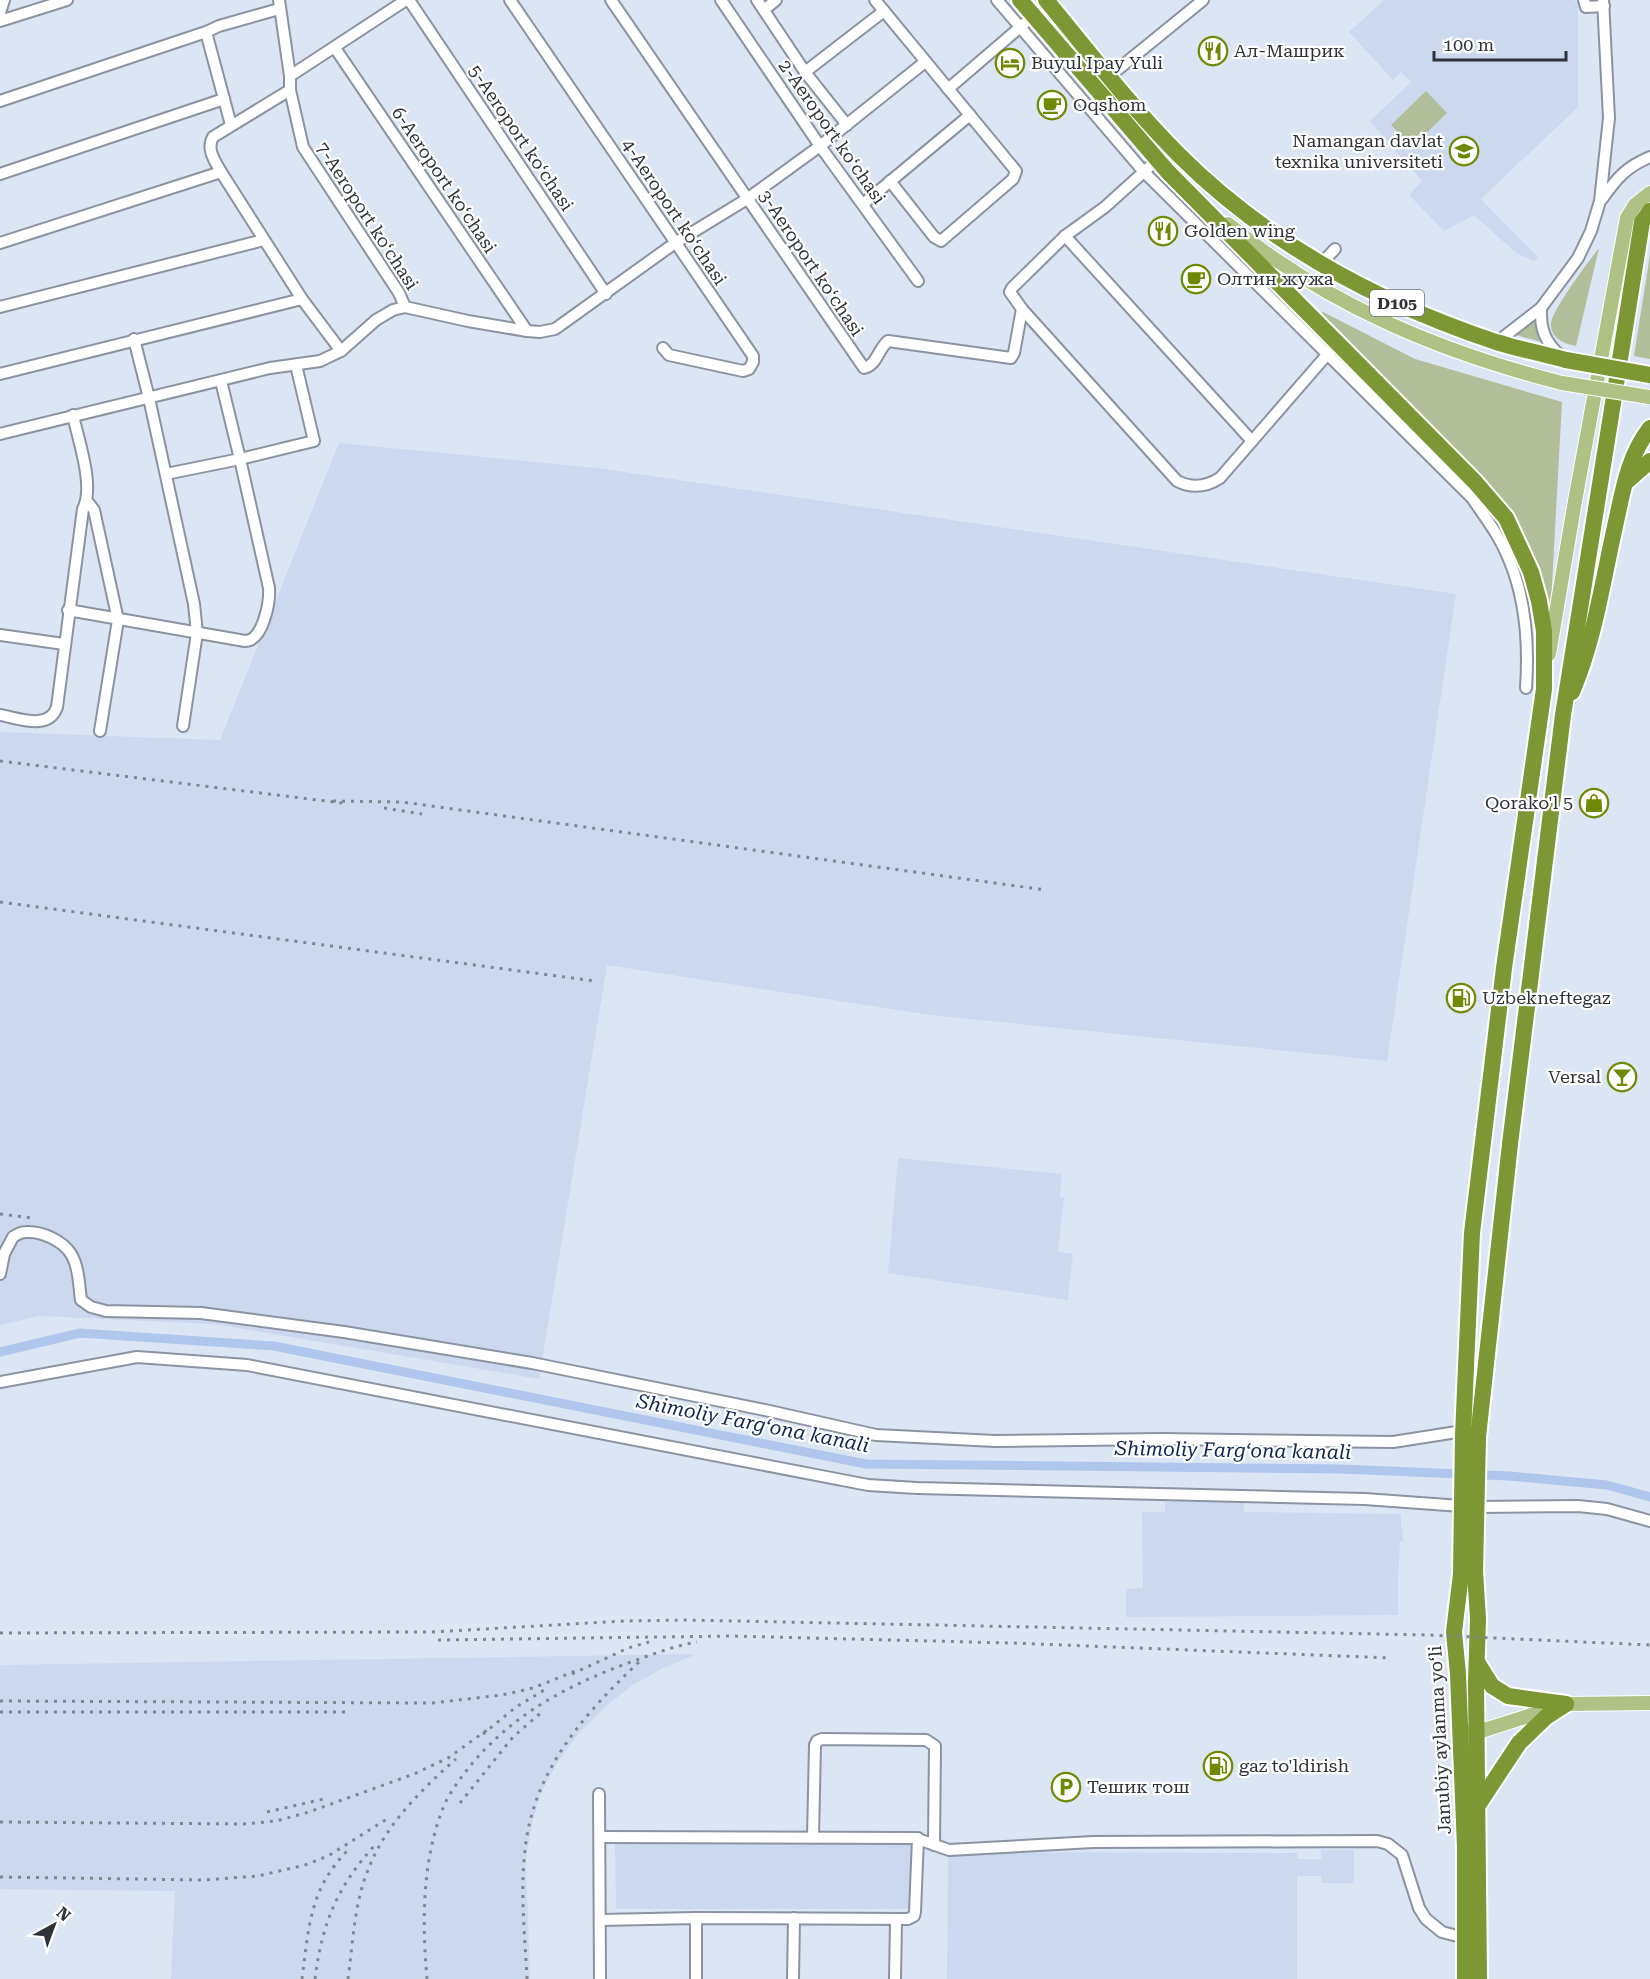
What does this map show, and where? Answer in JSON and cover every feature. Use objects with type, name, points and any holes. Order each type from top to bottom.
[{"type":"highway","name":"D105","points":[[1020,0],[1163,166]]},
{"type":"highway","name":"D105","points":[[1046,0],[1109,76],[1179,154],[1221,194],[1262,225],[1321,264],[1410,309],[1497,342],[1566,360],[1650,375]]},
{"type":"highway","points":[[1163,166],[1332,349],[1475,482],[1506,518],[1531,572],[1539,601],[1544,631],[1544,689],[1501,991],[1472,1233],[1469,1504]]},
{"type":"highway","points":[[1468,1435],[1509,1154],[1563,715],[1642,222],[1650,211]]},
{"type":"highway","points":[[1563,715],[1583,668],[1624,484],[1636,450],[1650,428]]},
{"type":"highway","points":[[1624,484],[1650,461]]},
{"type":"highway","name":"Janubiy aylanma yoʻli","points":[[1469,1504],[1478,1619],[1479,1979]]},
{"type":"highway","name":"Janubiy aylanma yoʻli","points":[[1465,1979],[1465,1848],[1461,1732],[1454,1632],[1469,1504]]},
{"type":"highway","points":[[1477,1662],[1492,1686],[1508,1696],[1566,1704]]},
{"type":"highway","points":[[1478,1804],[1519,1743],[1546,1718],[1566,1704]]},
{"type":"main road","name":"D105","points":[[1163,166],[1230,226],[1257,246],[1305,279],[1396,328],[1444,348],[1562,383],[1649,397]]},
{"type":"main road","points":[[1544,689],[1575,501],[1627,218],[1635,205],[1650,193]]},
{"type":"main road","points":[[1461,1732],[1478,1732],[1566,1704],[1650,1703]]},
{"type":"street","points":[[0,13],[4,0]]},
{"type":"street","points":[[0,21],[67,0]]},
{"type":"street","points":[[290,76],[407,0]]},
{"type":"street","name":"5-Aeroport koʻchasi","points":[[407,0],[606,294]]},
{"type":"street","name":"4-Aeroport koʻchasi","points":[[510,0],[753,357],[753,362],[748,369],[743,371],[669,355],[663,348]]},
{"type":"street","name":"3-Aeroport koʻchasi","points":[[611,0],[864,368],[873,363],[888,341],[1011,358],[1023,309]]},
{"type":"street","name":"2-Aeroport koʻchasi","points":[[721,0],[820,147],[918,281]]},
{"type":"street","points":[[757,0],[805,72],[847,125]]},
{"type":"street","points":[[764,10],[776,0]]},
{"type":"street","points":[[875,0],[1013,167],[1016,175],[944,240],[934,237],[890,181]]},
{"type":"street","points":[[997,0],[1144,172],[1332,349],[1472,498],[1495,531],[1509,557],[1522,600],[1528,653],[1526,688]]},
{"type":"street","points":[[1095,88],[1203,0]]},
{"type":"street","points":[[1497,342],[1541,308],[1578,258],[1592,231],[1600,201],[1609,118],[1604,3],[1586,7],[1584,0]]},
{"type":"street","points":[[0,101],[279,5]]},
{"type":"street","name":"7-Aeroport koʻchasi","points":[[279,5],[290,90],[303,147],[399,293],[405,307]]},
{"type":"street","points":[[805,72],[884,11]]},
{"type":"street","points":[[948,89],[1033,15]]},
{"type":"street","points":[[206,32],[231,125]]},
{"type":"street","name":"6-Aeroport koʻchasi","points":[[334,48],[527,331]]},
{"type":"street","points":[[0,434],[270,368],[320,361],[341,351],[376,320],[393,310],[405,307],[527,331],[540,332],[555,329],[675,243],[747,199],[820,147],[925,62]]},
{"type":"street","points":[[290,90],[213,137],[210,142],[210,152],[302,298],[341,351]]},
{"type":"street","points":[[0,174],[224,99]]},
{"type":"street","points":[[863,204],[970,115]]},
{"type":"street","points":[[1600,201],[1619,176],[1638,162],[1650,157]]},
{"type":"street","points":[[1163,166],[1144,172],[1105,207],[1065,237],[1012,288],[1010,296],[1177,481],[1192,486],[1211,484],[1220,478],[1332,349]]},
{"type":"street","points":[[0,243],[221,172]]},
{"type":"street","points":[[1065,237],[1252,441]]},
{"type":"street","points":[[0,307],[264,240]]},
{"type":"street","points":[[1321,264],[1335,249]]},
{"type":"street","points":[[0,374],[302,298]]},
{"type":"street","points":[[1541,308],[1540,322],[1547,342],[1566,360]]},
{"type":"street","points":[[134,339],[194,604],[197,633],[183,726]]},
{"type":"street","points":[[166,474],[314,441],[296,365]]},
{"type":"street","points":[[68,610],[250,641],[258,633],[270,602],[269,588],[221,381]]},
{"type":"street","points":[[0,715],[43,722],[52,717],[57,707],[68,610],[83,509],[87,501],[84,463],[73,415]]},
{"type":"street","points":[[87,501],[94,510],[118,620],[100,731]]},
{"type":"street","points":[[0,634],[64,644]]},
{"type":"street","points":[[0,1274],[4,1254],[13,1237],[25,1232],[45,1235],[60,1242],[71,1253],[76,1265],[81,1300],[91,1307],[106,1311],[201,1313],[344,1332],[532,1363],[876,1435],[916,1439],[995,1441],[1162,1439],[1393,1442],[1468,1435]]},
{"type":"street","points":[[0,1382],[137,1357],[247,1365],[868,1485],[1578,1506],[1607,1509],[1650,1521]]},
{"type":"street","points":[[813,1837],[814,1745],[817,1741],[822,1739],[927,1740],[935,1746],[934,1845]]},
{"type":"street","points":[[599,1794],[600,1979]]},
{"type":"street","points":[[600,1837],[918,1838],[949,1850],[1093,1842],[1377,1841],[1388,1844],[1402,1855],[1419,1908],[1426,1918],[1442,1932],[1465,1938]]},
{"type":"street","points":[[601,1920],[908,1919],[914,1916],[918,1838]]},
{"type":"street","points":[[696,1918],[696,1979]]},
{"type":"street","points":[[794,1918],[794,1979]]},
{"type":"street","points":[[895,1979],[896,1920]]},
{"type":"shaded area","name":"Namangan davlat texnika universiteti","points":[[1384,0],[1574,0],[1578,4],[1578,107],[1481,199],[1538,257],[1534,261],[1516,253],[1474,215],[1444,231],[1409,195],[1422,181],[1370,121],[1411,82],[1401,72],[1393,80],[1349,32]]},
{"type":"shaded area","points":[[339,443],[597,468],[1456,594],[1387,1061],[930,1015],[607,965],[539,1379],[214,1324],[39,1316],[0,1325],[0,732],[220,740]]},
{"type":"shaded area","points":[[898,1158],[1062,1174],[1060,1197],[1064,1197],[1058,1252],[1073,1254],[1068,1300],[888,1273]]},
{"type":"shaded area","points":[[1244,1501],[1244,1512],[1401,1514],[1403,1541],[1400,1541],[1398,1615],[1126,1617],[1126,1589],[1143,1588],[1142,1512],[1165,1512],[1165,1502]]},
{"type":"shaded area","points":[[697,1654],[663,1668],[633,1685],[606,1706],[579,1733],[559,1760],[541,1792],[526,1859],[530,1979],[171,1979],[175,1891],[0,1889],[0,1665]]},
{"type":"shaded area","points":[[615,1840],[914,1841],[914,1909],[616,1909]]},
{"type":"shaded area","points":[[1321,1850],[1354,1850],[1354,1883],[1321,1883],[1321,1876],[1297,1876],[1297,1979],[947,1979],[948,1852],[1297,1853],[1297,1859],[1321,1859]]},
{"type":"green space","points":[[1426,91],[1447,113],[1412,147],[1391,125]]},
{"type":"green space","points":[[1599,248],[1576,346],[1567,344],[1553,333],[1551,323],[1553,317]]},
{"type":"green space","points":[[1650,255],[1650,359],[1634,356]]},
{"type":"green space","points":[[1323,312],[1415,359],[1562,402],[1550,621],[1535,559],[1512,514],[1480,475],[1318,315]]},
{"type":"green space","points":[[1537,315],[1537,329],[1542,342],[1516,335]]},
{"type":"waterway","name":"Shimoliy Fargʻona kanali","points":[[0,1352],[80,1333],[274,1346],[866,1464],[1341,1469],[1509,1476],[1607,1485],[1650,1497]]},
{"type":"railway","points":[[0,761],[342,803]]},
{"type":"railway","points":[[333,801],[402,802],[1046,890]]},
{"type":"railway","points":[[384,808],[422,814]]},
{"type":"railway","points":[[0,902],[595,981]]},
{"type":"railway","points":[[0,1214],[32,1218]]},
{"type":"railway","points":[[0,1633],[431,1632],[625,1621],[686,1620],[1428,1635],[1650,1645]]},
{"type":"railway","points":[[438,1640],[730,1636],[1012,1643],[1391,1658]]},
{"type":"railway","points":[[572,1674],[628,1648],[649,1642]]},
{"type":"railway","points":[[427,1979],[424,1914],[431,1849],[445,1802],[470,1766],[486,1748],[522,1717],[562,1692],[628,1663],[671,1648],[697,1642]]},
{"type":"railway","points":[[527,1979],[523,1882],[525,1850],[530,1821],[538,1795],[564,1746],[599,1702],[639,1662]]},
{"type":"railway","points":[[0,1701],[432,1703],[502,1695],[533,1688],[578,1670]]},
{"type":"railway","points":[[483,1734],[516,1707],[546,1689]]},
{"type":"railway","points":[[460,1803],[513,1737],[544,1710]]},
{"type":"railway","points":[[0,1712],[350,1712]]},
{"type":"railway","points":[[0,1822],[244,1824],[276,1821],[309,1812],[414,1774],[448,1758],[487,1730]]},
{"type":"railway","points":[[348,1979],[360,1896],[375,1854],[405,1809],[456,1759]]},
{"type":"railway","points":[[267,1812],[328,1798]]},
{"type":"railway","points":[[0,1877],[204,1880],[258,1876],[305,1865],[328,1856],[387,1819]]},
{"type":"railway","points":[[315,1979],[322,1940],[333,1907],[351,1876],[375,1845]]},
{"type":"railway","points":[[302,1979],[309,1926],[318,1895],[325,1880],[348,1850]]},
{"type":"place","name":"Ал-Машрик","points":[[1213,51]]},
{"type":"place","name":"Buyul Ipay Yuli","points":[[1010,63]]},
{"type":"place","name":"Oqshom","points":[[1052,105]]},
{"type":"place","name":"Namangan davlat texnika universiteti","points":[[1464,151]]},
{"type":"place","name":"Golden wing","points":[[1163,231]]},
{"type":"place","name":"Олтин жужа","points":[[1196,279]]},
{"type":"place","name":"Qorako'l 5","points":[[1594,803]]},
{"type":"place","name":"Uzbekneftegaz","points":[[1461,998]]},
{"type":"place","name":"Versal","points":[[1622,1077]]},
{"type":"place","name":"gaz to'ldirish","points":[[1218,1766]]},
{"type":"place","name":"Тешик тош","points":[[1066,1787]]}]
